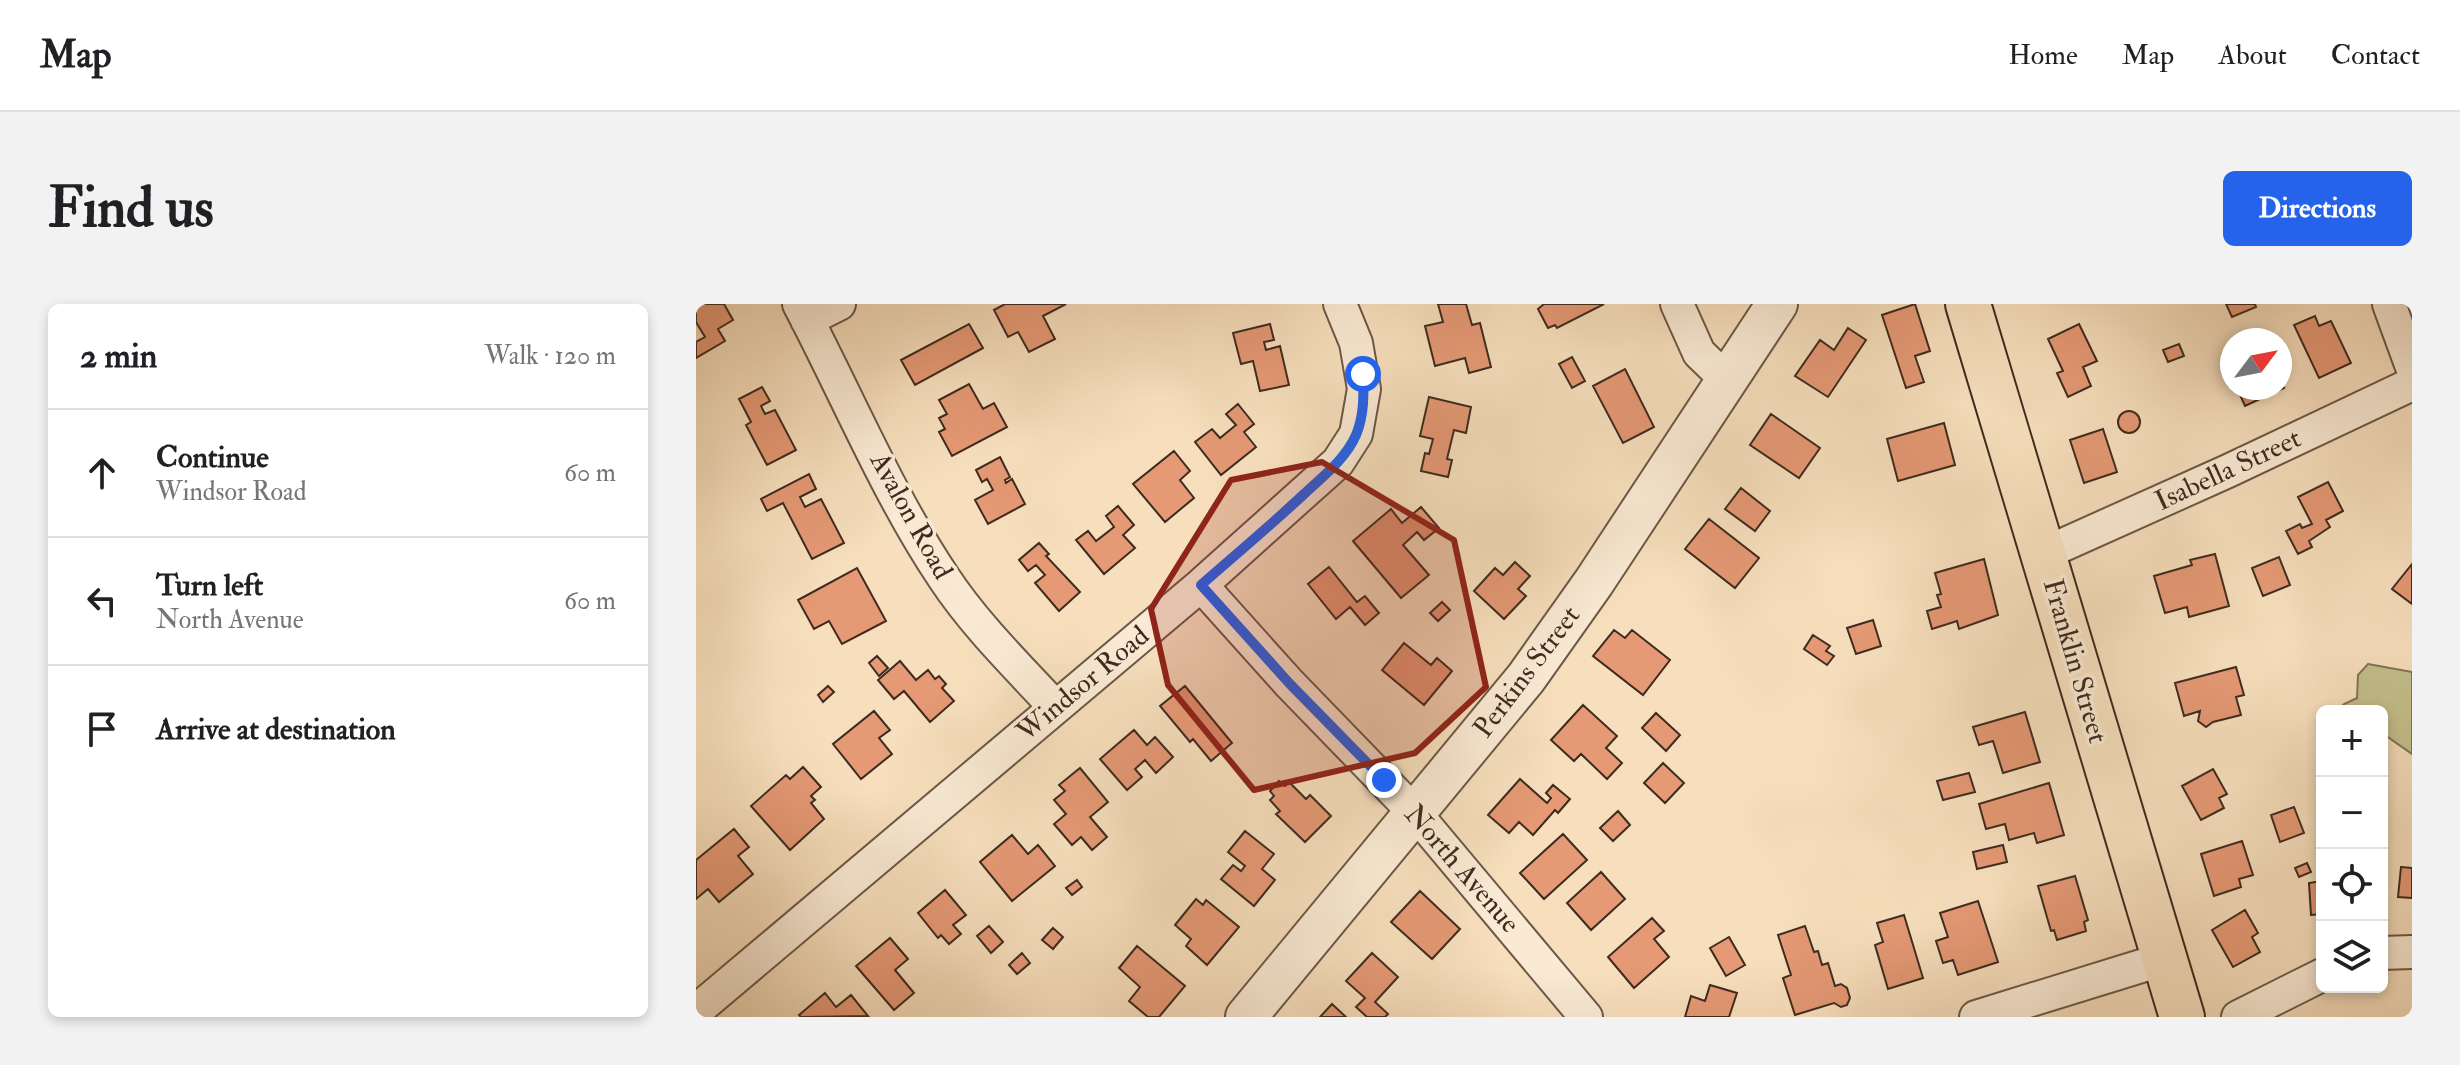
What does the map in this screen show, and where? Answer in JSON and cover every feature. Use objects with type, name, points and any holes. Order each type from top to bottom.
[{"type":"main road","name":"Franklin Street","points":[[1968,304],[2182,1017]]},
{"type":"street","points":[[803,312],[839,304]]},
{"type":"street","name":"Windsor Road","points":[[696,1011],[1201,585],[1346,453],[1356,434],[1364,404],[1363,374],[1356,343],[1340,304]]},
{"type":"street","points":[[1677,304],[1699,353],[1727,380]]},
{"type":"street","name":"Perkins Street","points":[[1246,1017],[1534,667],[1594,582],[1777,304]]},
{"type":"street","points":[[2389,304],[2412,367]]},
{"type":"street","name":"Avalon Road","points":[[803,312],[935,564],[997,644],[1055,707]]},
{"type":"street","name":"Isabella Street","points":[[2043,554],[2412,384]]},
{"type":"street","name":"North Avenue","points":[[1201,585],[1289,683],[1415,813],[1586,1017]]},
{"type":"street","points":[[2388,953],[2412,952]]},
{"type":"street","points":[[1976,1017],[2164,959]]},
{"type":"street","points":[[2238,1017],[2316,978]]},
{"type":"highlighted area","points":[[1322,462],[1454,540],[1486,687],[1415,753],[1254,790],[1168,685],[1151,609],[1231,480]]},
{"type":"shaded area","points":[[2368,664],[2412,672],[2412,754],[2388,737],[2388,705],[2343,705],[2357,698],[2358,675]]},
{"type":"building","points":[[696,304],[724,304],[733,320],[718,329],[725,341],[696,358],[696,342],[705,337],[696,322]]},
{"type":"building","points":[[1005,304],[1066,304],[1043,316],[1055,339],[1029,352],[1018,332],[1008,337],[994,310]]},
{"type":"building","points":[[1438,304],[1466,304],[1472,325],[1480,323],[1491,367],[1469,373],[1465,358],[1435,366],[1425,326],[1443,322]]},
{"type":"building","points":[[1544,304],[1604,304],[1557,328],[1555,325],[1548,328],[1538,309]]},
{"type":"building","points":[[1915,304],[1930,351],[1915,356],[1924,382],[1906,388],[1882,315]]},
{"type":"building","points":[[2226,304],[2255,304],[2256,307],[2232,317]]},
{"type":"building","points":[[2315,316],[2319,326],[2331,321],[2351,363],[2319,378],[2294,325]]},
{"type":"building","points":[[969,324],[983,348],[915,385],[901,360]]},
{"type":"building","points":[[1270,324],[1274,340],[1264,342],[1266,350],[1280,346],[1289,385],[1260,391],[1253,361],[1241,364],[1233,333]]},
{"type":"building","points":[[2079,324],[2097,361],[2083,367],[2091,386],[2068,397],[2057,373],[2063,371],[2048,339]]},
{"type":"building","points":[[1848,328],[1866,340],[1828,397],[1795,376],[1820,340],[1834,350]]},
{"type":"building","points":[[2179,344],[2184,356],[2168,362],[2163,350]]},
{"type":"building","points":[[1572,357],[1585,381],[1572,388],[1559,364]]},
{"type":"building","points":[[1625,369],[1654,427],[1623,443],[1593,386]]},
{"type":"building","points":[[969,384],[983,409],[994,403],[1007,427],[952,456],[939,432],[945,429],[939,418],[947,414],[939,400]]},
{"type":"building","points":[[762,387],[770,401],[761,406],[765,414],[775,410],[796,450],[767,465],[746,425],[751,422],[739,399]]},
{"type":"building","points":[[1429,397],[1471,407],[1466,433],[1454,430],[1447,459],[1452,460],[1448,477],[1421,471],[1425,453],[1429,454],[1433,439],[1420,436]]},
{"type":"building","points":[[2242,400],[2258,400],[2245,406]]},
{"type":"building","points":[[1238,404],[1254,424],[1244,432],[1256,447],[1221,475],[1195,442],[1212,429],[1220,438],[1236,425],[1226,414]]},
{"type":"building","points":[[2129,411],[2137,414],[2140,422],[2137,430],[2129,433],[2121,430],[2118,422],[2121,414]]},
{"type":"building","points":[[1771,414],[1820,448],[1799,478],[1750,445]]},
{"type":"building","points":[[1944,423],[1955,465],[1898,481],[1887,439]]},
{"type":"building","points":[[2103,429],[2117,472],[2084,483],[2070,440]]},
{"type":"building","points":[[1174,451],[1190,471],[1180,480],[1194,498],[1165,522],[1133,484]]},
{"type":"building","points":[[1000,457],[1010,477],[1005,480],[1006,483],[1012,479],[1025,504],[988,524],[975,500],[993,490],[987,479],[982,482],[976,470]]},
{"type":"building","points":[[809,474],[816,489],[800,497],[805,507],[821,499],[844,543],[812,559],[783,503],[767,511],[761,499]]},
{"type":"building","points":[[2328,482],[2343,511],[2326,520],[2330,527],[2309,541],[2312,547],[2298,554],[2286,531],[2300,524],[2302,528],[2312,524],[2298,497]]},
{"type":"building","points":[[1741,488],[1770,511],[1755,531],[1725,509]]},
{"type":"building","points":[[1118,506],[1134,525],[1123,535],[1135,548],[1104,574],[1076,540],[1088,531],[1096,541],[1114,527],[1106,516]]},
{"type":"building","points":[[1421,507],[1439,528],[1424,540],[1417,532],[1403,545],[1429,575],[1401,598],[1353,541],[1391,509],[1402,523]]},
{"type":"building","points":[[1709,519],[1759,558],[1735,588],[1685,549]]},
{"type":"building","points":[[1039,543],[1049,554],[1046,556],[1080,592],[1059,611],[1035,583],[1045,575],[1036,565],[1028,571],[1019,560]]},
{"type":"building","points":[[2215,554],[2229,606],[2189,617],[2187,607],[2165,613],[2154,576],[2192,565],[2190,560]]},
{"type":"building","points":[[2279,557],[2290,585],[2263,596],[2252,568]]},
{"type":"building","points":[[1984,559],[1998,615],[1959,629],[1957,621],[1932,629],[1927,611],[1941,607],[1935,573]]},
{"type":"building","points":[[1515,562],[1530,576],[1518,589],[1526,596],[1504,619],[1474,591],[1495,568],[1503,575]]},
{"type":"building","points":[[2412,564],[2412,604],[2392,589]]},
{"type":"building","points":[[1329,567],[1357,602],[1365,596],[1379,613],[1365,625],[1350,607],[1336,619],[1308,584]]},
{"type":"building","points":[[857,568],[886,621],[842,644],[829,621],[814,629],[798,600]]},
{"type":"building","points":[[1442,602],[1450,610],[1438,621],[1430,613]]},
{"type":"building","points":[[1873,620],[1881,646],[1856,654],[1847,628]]},
{"type":"building","points":[[1614,630],[1625,638],[1632,630],[1670,660],[1643,695],[1593,656]]},
{"type":"building","points":[[1813,635],[1830,646],[1826,651],[1834,656],[1827,665],[1804,649]]},
{"type":"building","points":[[1404,643],[1431,665],[1437,658],[1452,671],[1424,705],[1382,670]]},
{"type":"building","points":[[877,656],[888,668],[879,676],[869,663]]},
{"type":"building","points":[[900,661],[916,680],[928,670],[935,679],[939,676],[946,684],[942,688],[954,701],[930,722],[904,691],[894,699],[878,680]]},
{"type":"building","points":[[2236,667],[2244,695],[2236,697],[2241,715],[2213,722],[2206,727],[2198,721],[2200,711],[2184,716],[2175,683]]},
{"type":"building","points":[[828,686],[834,692],[823,702],[818,695]]},
{"type":"building","points":[[1185,686],[1232,743],[1211,761],[1193,739],[1190,742],[1160,706]]},
{"type":"building","points":[[1583,705],[1617,736],[1606,748],[1622,763],[1607,779],[1581,754],[1574,761],[1551,740]]},
{"type":"building","points":[[874,711],[890,730],[879,738],[892,754],[861,779],[833,744]]},
{"type":"building","points":[[2025,712],[2040,762],[2003,773],[1993,741],[1979,745],[1973,727]]},
{"type":"building","points":[[1656,713],[1680,735],[1666,751],[1642,728]]},
{"type":"building","points":[[1134,730],[1147,745],[1155,737],[1173,757],[1156,773],[1145,760],[1135,769],[1142,777],[1127,790],[1100,759]]},
{"type":"building","points":[[1663,763],[1684,783],[1665,803],[1644,783]]},
{"type":"building","points":[[803,767],[821,787],[811,796],[815,800],[811,803],[824,819],[790,850],[751,806],[786,775],[790,779]]},
{"type":"building","points":[[1080,768],[1108,802],[1090,817],[1107,837],[1092,850],[1081,837],[1072,845],[1054,824],[1066,814],[1054,800],[1065,791],[1059,785]]},
{"type":"building","points":[[2213,769],[2227,794],[2219,798],[2224,808],[2201,820],[2182,786]]},
{"type":"building","points":[[1969,773],[1975,792],[1943,800],[1937,781]]},
{"type":"building","points":[[1520,779],[1547,803],[1551,798],[1546,793],[1553,785],[1570,799],[1558,813],[1555,810],[1533,835],[1519,822],[1509,833],[1488,815]]},
{"type":"building","points":[[1279,781],[1285,786],[1289,782],[1306,799],[1310,795],[1331,816],[1305,842],[1276,814],[1280,811],[1270,800],[1274,796],[1270,791]]},
{"type":"building","points":[[2049,783],[2064,835],[2037,843],[2034,833],[2009,840],[2005,824],[1986,829],[1979,804]]},
{"type":"building","points":[[2294,807],[2304,833],[2280,842],[2271,815]]},
{"type":"building","points":[[1618,811],[1630,825],[1613,841],[1600,828]]},
{"type":"building","points":[[734,829],[749,847],[738,856],[753,874],[719,902],[708,889],[696,899],[696,860]]},
{"type":"building","points":[[1245,831],[1274,854],[1262,869],[1275,880],[1254,906],[1221,879],[1233,865],[1241,871],[1245,866],[1228,852]]},
{"type":"building","points":[[1563,834],[1587,860],[1544,899],[1520,873]]},
{"type":"building","points":[[1012,835],[1028,854],[1038,845],[1055,866],[1012,901],[980,862]]},
{"type":"building","points":[[2242,841],[2253,875],[2239,879],[2241,887],[2214,896],[2201,854]]},
{"type":"building","points":[[2003,845],[2007,862],[1977,869],[1973,852]]},
{"type":"building","points":[[2307,863],[2311,872],[2299,877],[2295,868]]},
{"type":"building","points":[[2401,867],[2412,868],[2412,898],[2398,897]]},
{"type":"building","points":[[1601,872],[1625,899],[1591,930],[1567,903]]},
{"type":"building","points":[[2075,876],[2088,920],[2084,922],[2086,931],[2057,940],[2054,930],[2051,931],[2038,886]]},
{"type":"building","points":[[1077,880],[1082,887],[1072,895],[1066,888]]},
{"type":"building","points":[[2316,882],[2316,915],[2311,915],[2309,883]]},
{"type":"building","points":[[945,890],[966,915],[953,925],[961,934],[949,944],[941,935],[938,938],[918,913]]},
{"type":"building","points":[[1420,891],[1460,929],[1432,959],[1391,922]]},
{"type":"building","points":[[1196,899],[1203,905],[1206,900],[1239,927],[1207,965],[1186,946],[1191,939],[1175,925]]},
{"type":"building","points":[[1978,901],[1998,962],[1958,975],[1953,960],[1943,963],[1936,941],[1948,937],[1940,913]]},
{"type":"building","points":[[2245,910],[2258,933],[2252,937],[2260,952],[2233,967],[2212,930]]},
{"type":"building","points":[[1904,915],[1923,978],[1888,989],[1875,945],[1883,942],[1877,923]]},
{"type":"building","points":[[1652,918],[1664,931],[1654,939],[1669,957],[1634,988],[1608,957]]},
{"type":"building","points":[[989,926],[1003,942],[991,953],[977,936]]},
{"type":"building","points":[[1805,926],[1822,965],[1828,963],[1835,986],[1841,984],[1847,988],[1850,998],[1847,1005],[1841,1007],[1834,1003],[1795,1015],[1783,978],[1791,975],[1778,935]]},
{"type":"building","points":[[1053,928],[1063,937],[1053,949],[1042,940]]},
{"type":"building","points":[[1729,937],[1745,965],[1726,976],[1710,948]]},
{"type":"building","points":[[890,938],[908,959],[895,970],[914,993],[894,1010],[856,966]]},
{"type":"building","points":[[1137,946],[1185,986],[1159,1017],[1148,1017],[1129,1001],[1140,987],[1119,968]]},
{"type":"building","points":[[1022,953],[1030,963],[1017,974],[1009,965]]},
{"type":"building","points":[[1372,953],[1398,977],[1375,1002],[1388,1014],[1385,1017],[1367,1017],[1356,1007],[1365,998],[1346,981]]},
{"type":"building","points":[[1710,985],[1737,993],[1729,1017],[1685,1017],[1691,996],[1705,1001]]},
{"type":"building","points":[[825,993],[836,1007],[851,995],[868,1016],[799,1015]]},
{"type":"building","points":[[1332,1004],[1346,1017],[1320,1017]]},
{"type":"route","points":[[1363,374],[1361,419],[1346,453],[1201,585],[1289,683],[1384,780]]}]
